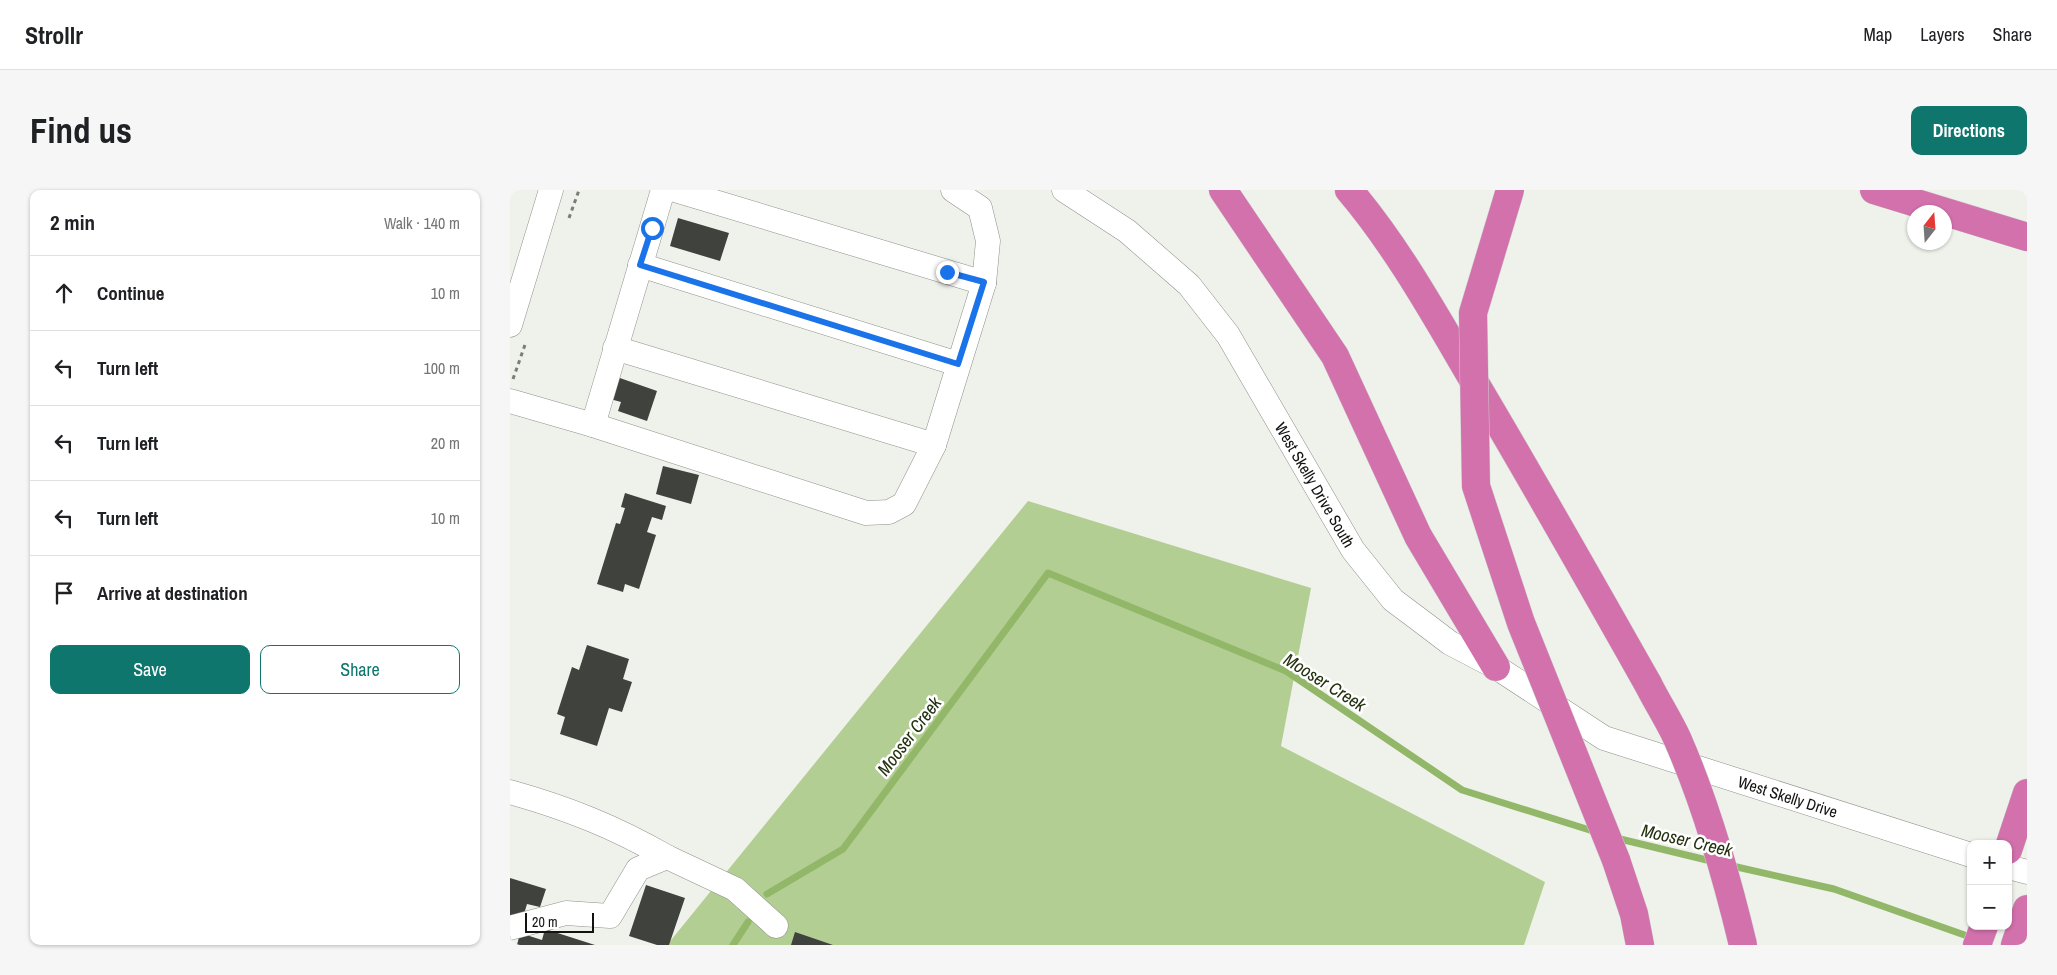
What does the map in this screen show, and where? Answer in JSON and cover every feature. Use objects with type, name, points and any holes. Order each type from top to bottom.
[{"type":"highway","points":[[1350,190],[1409,270],[1563,532],[1676,736],[1705,808],[1731,896],[1742,945]]},
{"type":"highway","points":[[1510,190],[1473,313],[1476,486],[1521,623],[1616,860],[1634,914],[1640,945]]},
{"type":"highway","points":[[1874,190],[2027,238]]},
{"type":"highway","points":[[1229,198],[1334,356],[1418,536],[1496,667]]},
{"type":"highway","points":[[2011,840],[2027,793]]},
{"type":"highway","points":[[2015,945],[2027,909]]},
{"type":"highway","points":[[1978,945],[1983,930]]},
{"type":"street","points":[[510,325],[551,190]]},
{"type":"street","points":[[592,424],[663,190]]},
{"type":"street","points":[[675,190],[984,282]]},
{"type":"street","points":[[510,401],[592,424],[866,513],[889,512],[904,504],[934,445],[984,282],[988,240],[980,208],[953,190]]},
{"type":"street","name":"West Skelly Drive South","points":[[1064,190],[1127,231],[1188,285],[1228,335],[1353,550],[1393,600],[1450,643],[1496,667],[1604,738]]},
{"type":"street","points":[[640,265],[958,364]]},
{"type":"street","points":[[615,348],[934,445]]},
{"type":"street","name":"West Skelly Drive","points":[[1604,738],[1967,854]]},
{"type":"street","points":[[510,792],[570,810],[630,835],[667,856],[735,889],[776,926]]},
{"type":"street","points":[[510,928],[566,913],[610,916],[638,869],[667,856]]},
{"type":"street","points":[[2012,867],[2027,872]]},
{"type":"green space","points":[[1028,501],[1311,588],[1281,746],[1545,882],[1524,945],[667,945]]},
{"type":"building","points":[[678,218],[729,233],[720,261],[670,246]]},
{"type":"building","points":[[617,377],[657,391],[647,421],[618,411],[621,402],[610,399]]},
{"type":"building","points":[[663,466],[699,475],[691,504],[656,494]]},
{"type":"building","points":[[625,493],[666,506],[662,520],[652,517],[647,532],[656,535],[639,589],[625,584],[623,592],[597,584],[616,523],[620,524],[625,508],[621,507]]},
{"type":"building","points":[[587,645],[629,659],[623,679],[632,682],[622,712],[609,708],[597,746],[560,734],[565,717],[557,714],[572,667],[579,670]]},
{"type":"building","points":[[510,878],[546,889],[540,907],[527,904],[522,921],[510,917]]},
{"type":"building","points":[[646,885],[685,898],[669,945],[657,945],[629,936]]},
{"type":"building","points":[[545,929],[595,945],[517,945],[520,933],[542,940]]},
{"type":"building","points":[[795,932],[833,945],[791,945]]},
{"type":"waterway","name":"Mooser Creek","points":[[767,894],[843,849],[1048,573],[1286,671],[1462,790],[1596,832]]},
{"type":"waterway","name":"Mooser Creek","points":[[1616,838],[1715,862]]},
{"type":"waterway","name":"Mooser Creek","points":[[1728,865],[1834,889],[1973,938]]},
{"type":"waterway","name":"Mooser Creek","points":[[733,945],[748,922]]},
{"type":"route","points":[[652,228],[640,265],[958,364],[984,282],[947,272]]}]
